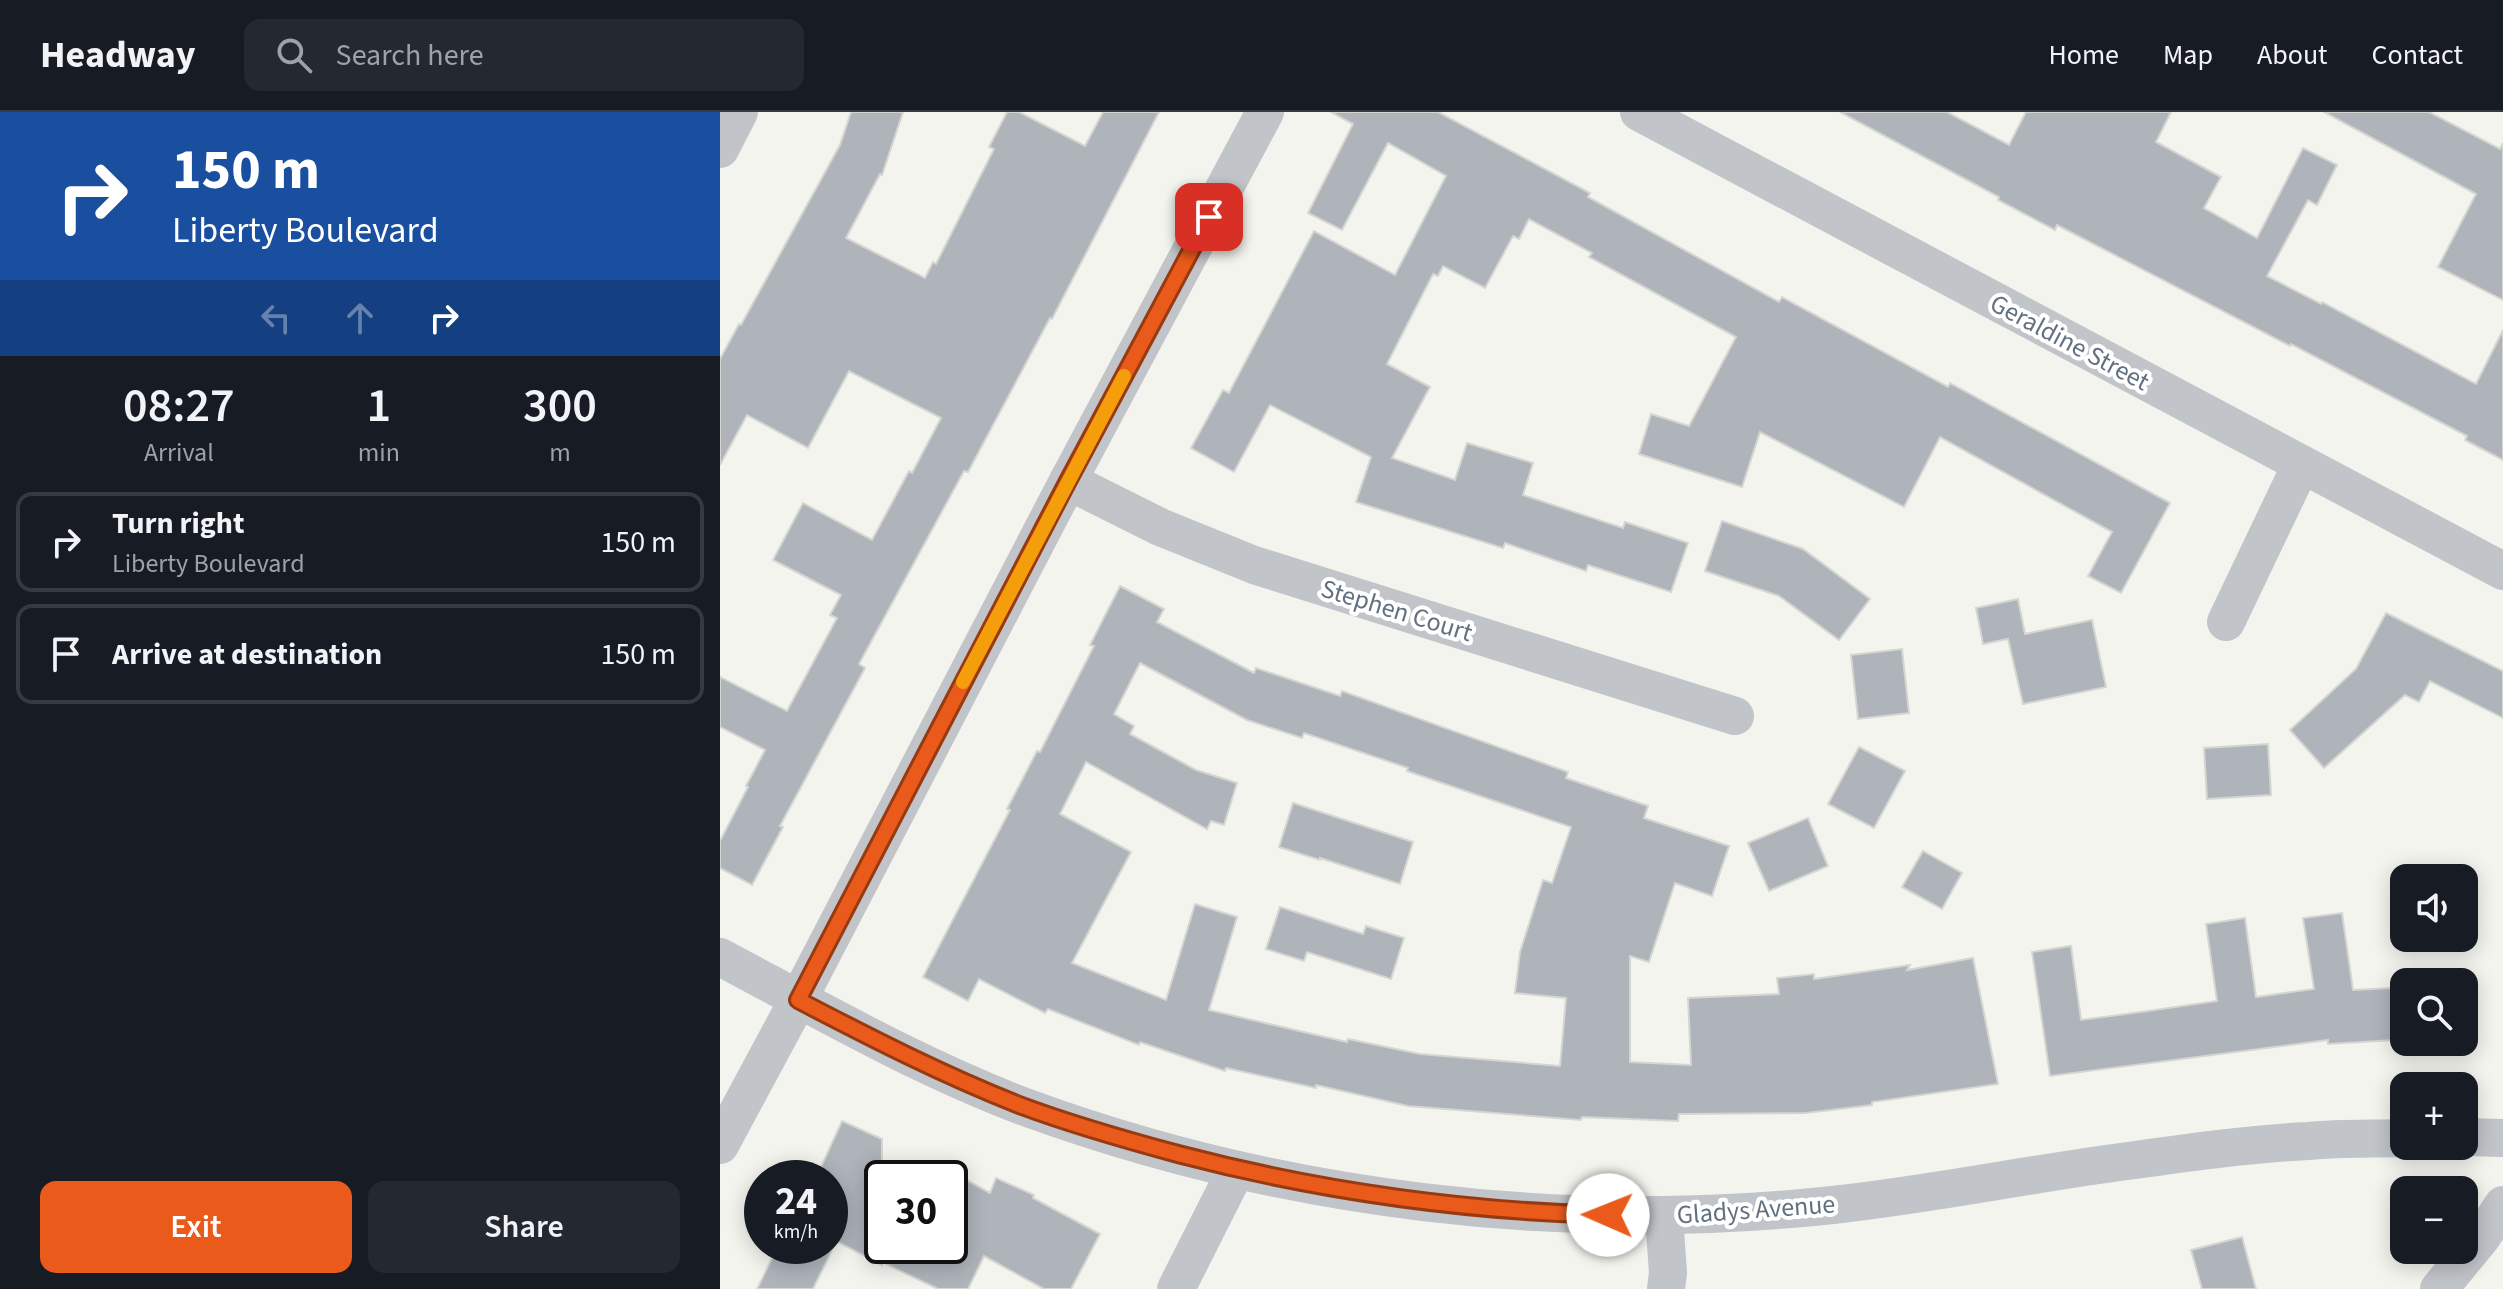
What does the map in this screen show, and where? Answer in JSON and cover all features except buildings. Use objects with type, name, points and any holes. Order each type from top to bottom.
[{"type":"street","points":[[720,149],[739,112]]},
{"type":"street","points":[[720,1145],[1265,112]]},
{"type":"street","name":"Geraldine Street","points":[[1639,112],[2503,571]]},
{"type":"street","points":[[2226,622],[2301,465]]},
{"type":"street","name":"Stephen Court","points":[[1068,481],[1160,527],[1254,565],[1735,716]]},
{"type":"street","name":"Gladys Avenue","points":[[720,957],[902,1053],[1023,1106],[1131,1142],[1236,1170],[1325,1188],[1438,1204],[1551,1214],[1664,1216],[1751,1212],[1836,1205],[2137,1159],[2292,1142],[2390,1138]]},
{"type":"street","points":[[2478,1137],[2503,1138]]},
{"type":"street","points":[[1176,1289],[1236,1170]]},
{"type":"street","points":[[2439,1289],[2481,1238],[2503,1205]]},
{"type":"street","points":[[1664,1216],[1668,1273],[1666,1289]]},
{"type":"slow traffic","points":[[963,682],[1124,376]]},
{"type":"route","points":[[1209,217],[798,1000],[902,1053],[1023,1106],[1131,1142],[1236,1170],[1325,1188],[1438,1204],[1551,1214],[1608,1215]]}]
